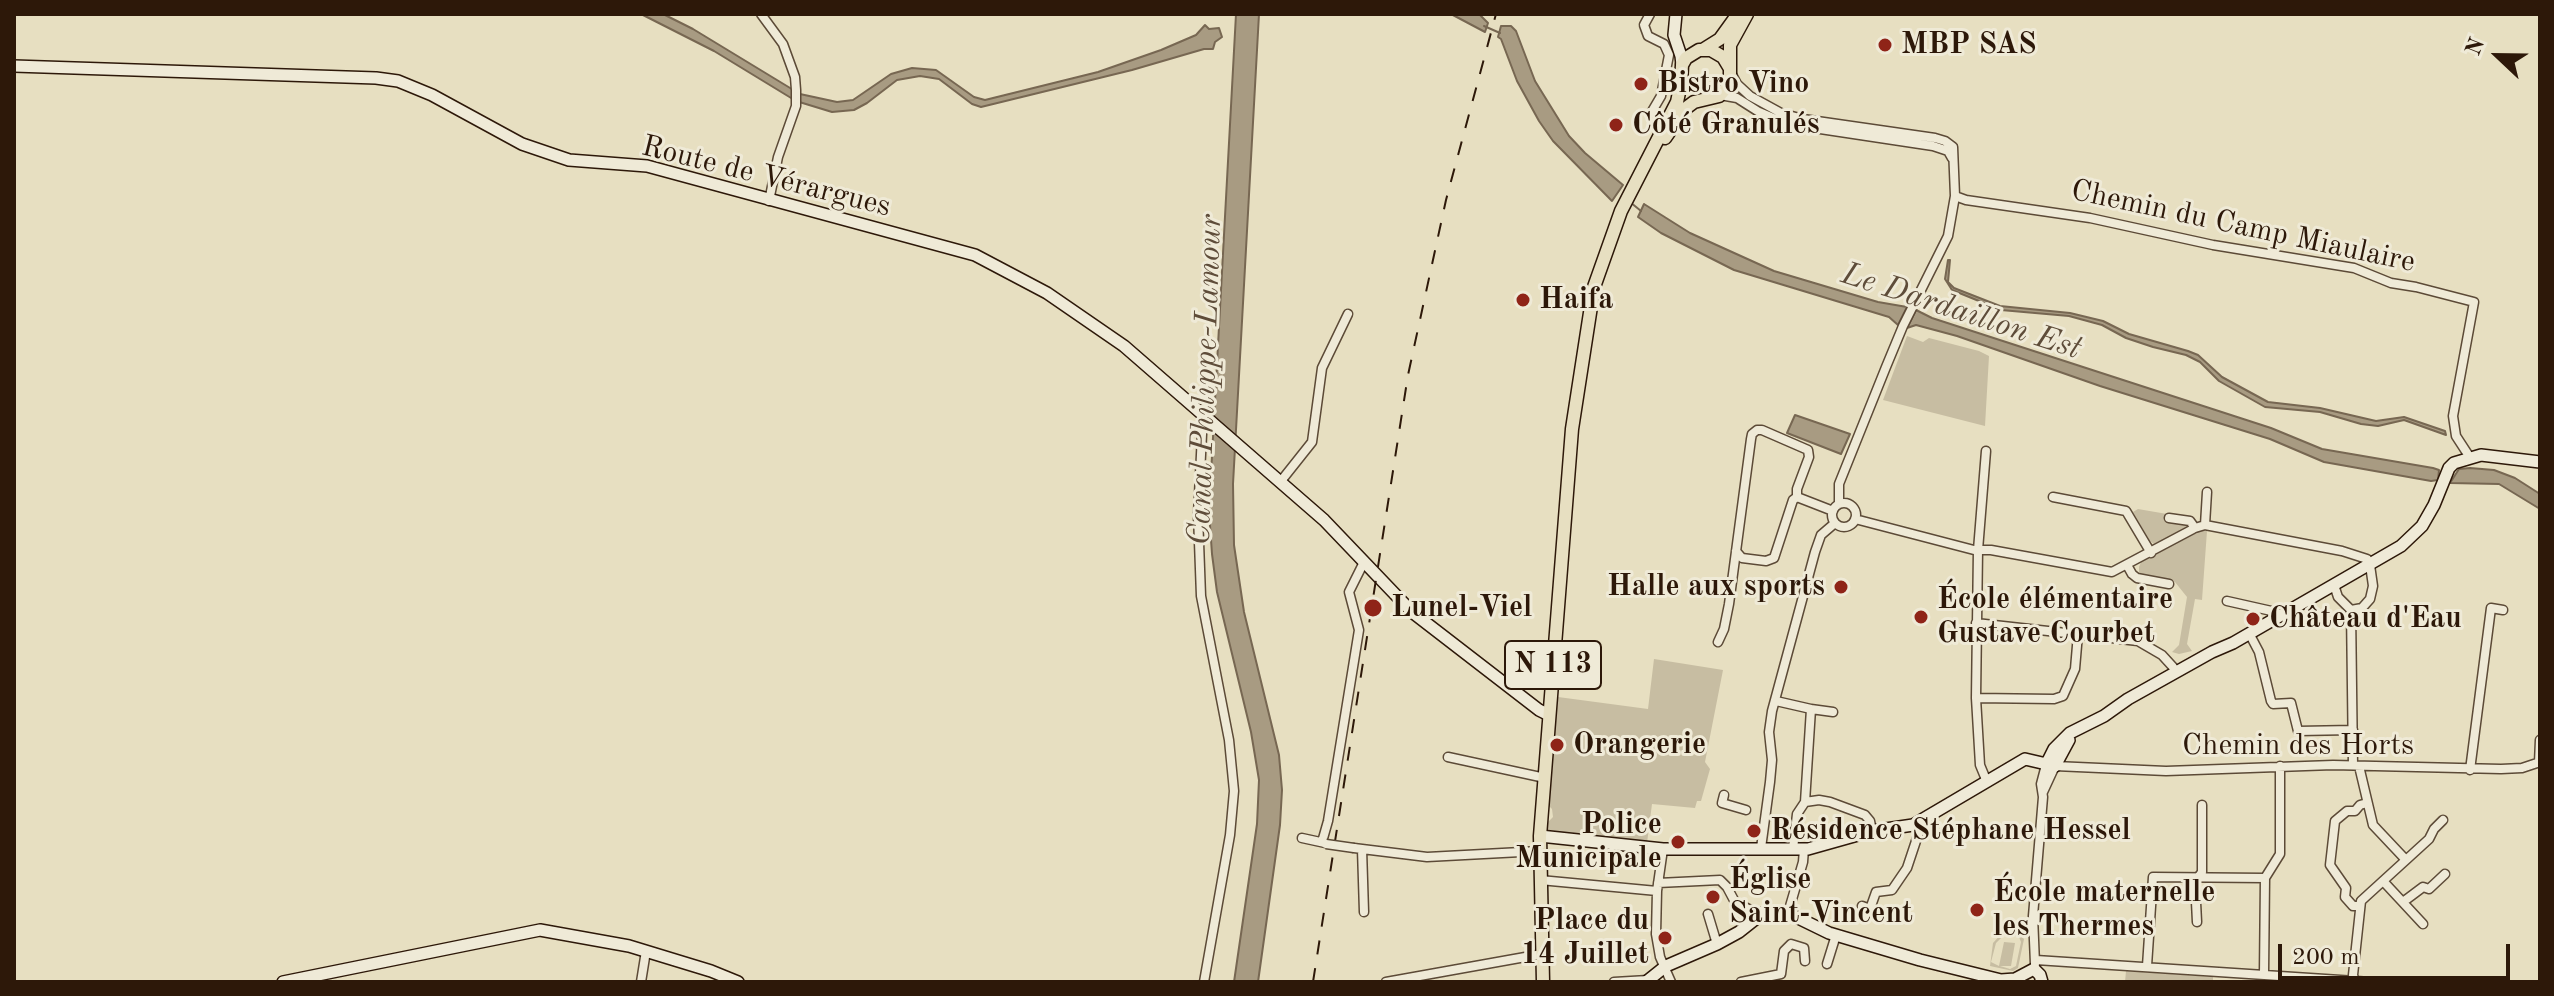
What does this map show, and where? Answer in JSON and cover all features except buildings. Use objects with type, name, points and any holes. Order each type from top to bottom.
[{"type":"main road","points":[[1738,14],[1720,39],[1686,58],[1682,65],[1681,83],[1692,96],[1705,100],[1719,96],[1728,86],[1730,45],[1747,14]]},
{"type":"main road","points":[[1702,50],[1719,53],[1730,70]]},
{"type":"main road","name":"N 113","points":[[1543,982],[1540,836],[1572,429],[1581,360],[1594,287],[1621,211],[1677,102],[1681,83]]},
{"type":"main road","name":"N 113","points":[[1640,173],[1686,108],[1694,102],[1705,100]]},
{"type":"street","points":[[761,14],[783,44],[795,77],[796,90],[796,106],[778,157],[769,201]]},
{"type":"street","points":[[1650,14],[1644,25],[1648,36],[1664,44],[1669,55],[1661,96],[1651,113]]},
{"type":"street","points":[[1676,15],[1678,34],[1690,46],[1702,50]]},
{"type":"street","points":[[1676,15],[1674,35],[1682,65]]},
{"type":"street","name":"Route de Vérargues","points":[[14,66],[398,81],[432,95],[522,144],[569,160],[647,166],[975,255],[1047,293],[1124,346],[1324,520],[1412,612],[1549,715]]},
{"type":"street","points":[[1730,70],[1742,89],[1781,113],[1945,141],[1953,147],[1954,163],[1955,196],[1948,236],[1903,326],[1839,484],[1835,523],[1821,535],[1815,552],[1769,732],[1772,760],[1761,848]]},
{"type":"street","points":[[1719,96],[1737,98],[1787,124],[1941,148],[1948,151],[1954,163]]},
{"type":"street","name":"Chemin du Camp Miaulaire","points":[[1955,196],[2090,218],[2213,245],[2354,268],[2391,283],[2474,302],[2453,416],[2456,436],[2469,456]]},
{"type":"street","points":[[1281,481],[1312,442],[1322,368],[1348,314]]},
{"type":"street","points":[[1204,982],[1230,835],[1234,791],[1229,740],[1201,596],[1198,515],[1206,417]]},
{"type":"street","points":[[1718,642],[1724,629],[1752,434],[1762,430],[1808,450],[1809,457],[1797,497],[1793,500],[1774,558],[1766,561],[1742,558],[1736,551]]},
{"type":"street","points":[[1986,451],[1978,550],[1976,698],[1980,765],[1987,782]]},
{"type":"street","points":[[2032,982],[2035,964],[2033,916],[2043,792],[2050,766],[2074,732],[2174,669],[2401,546],[2422,526],[2454,463],[2469,456],[2481,455],[2540,462]]},
{"type":"street","points":[[2200,527],[2207,492]]},
{"type":"street","points":[[1797,497],[1836,508],[1850,505],[1855,511],[1855,519],[1848,527],[1835,523]]},
{"type":"street","points":[[2053,497],[2126,511],[2151,553]]},
{"type":"street","points":[[2169,518],[2190,521],[2200,527],[2342,551],[2368,562]]},
{"type":"street","points":[[1855,519],[1978,550],[2106,571],[2118,570],[2200,527]]},
{"type":"street","points":[[1324,843],[1359,630],[1349,592],[1364,562]]},
{"type":"street","points":[[2351,610],[2362,608],[2370,599],[2373,586],[2368,562]]},
{"type":"street","points":[[2127,565],[2137,578],[2169,584]]},
{"type":"street","points":[[2334,582],[2338,597],[2351,610],[2356,766],[2373,825],[2406,860]]},
{"type":"street","points":[[2227,601],[2278,614]]},
{"type":"street","points":[[2470,770],[2491,608],[2503,610]]},
{"type":"street","points":[[2174,669],[2249,633],[2278,614]]},
{"type":"street","points":[[1976,623],[2144,642],[2174,669]]},
{"type":"street","points":[[2249,633],[2259,652],[2271,701],[2273,704],[2291,703],[2298,731],[2353,730]]},
{"type":"street","points":[[1976,698],[2054,699],[2063,696],[2075,669],[2078,634]]},
{"type":"street","points":[[1776,701],[1833,712]]},
{"type":"street","points":[[1788,913],[1803,862],[1798,849],[1797,814],[1805,802],[1811,709]]},
{"type":"street","points":[[2539,762],[2540,740]]},
{"type":"street","points":[[1448,757],[1545,778]]},
{"type":"street","points":[[1540,836],[1663,849],[1798,849],[1834,843],[1872,831],[1913,825],[2025,759],[2050,766]]},
{"type":"street","name":"Chemin des Horts","points":[[2050,766],[2166,771],[2280,766],[2470,770],[2522,768],[2539,762]]},
{"type":"street","points":[[2264,974],[2265,878],[2280,854],[2280,766]]},
{"type":"street","points":[[1724,795],[1722,803],[1746,810]]},
{"type":"street","points":[[1805,802],[1830,802],[1865,815],[1872,831]]},
{"type":"street","points":[[2360,906],[2353,906],[2345,897],[2346,888],[2330,865],[2335,821],[2345,812],[2355,811],[2367,803]]},
{"type":"street","points":[[2197,922],[2195,882],[2202,872],[2202,805]]},
{"type":"street","points":[[2355,981],[2353,975],[2363,899],[2429,839],[2443,820]]},
{"type":"street","points":[[1862,906],[1870,909],[1876,892],[1892,890],[1907,868],[1920,829]]},
{"type":"street","points":[[1302,838],[1358,849],[1427,857],[1540,851]]},
{"type":"street","points":[[1358,849],[1364,912]]},
{"type":"street","points":[[1663,849],[1657,887],[1657,946],[1671,982]]},
{"type":"street","points":[[2403,902],[2423,887],[2429,889],[2445,874]]},
{"type":"street","points":[[2147,966],[2153,877],[2265,878]]},
{"type":"street","points":[[1540,880],[1657,887],[1720,880],[1735,902],[1760,915]]},
{"type":"street","points":[[2383,881],[2423,924]]},
{"type":"street","points":[[1614,982],[1647,981],[1666,966],[1717,944],[1768,912],[1788,913],[1836,935],[1920,960],[2009,980],[2035,964],[2147,966],[2239,977],[2264,974],[2371,982]]},
{"type":"street","points":[[1708,914],[1717,944]]},
{"type":"street","points":[[283,982],[540,930],[629,946],[738,982]]},
{"type":"street","points":[[1827,964],[1836,935]]},
{"type":"street","points":[[1741,982],[1781,974],[1784,951],[1789,945],[1804,948],[1805,961]]},
{"type":"street","points":[[641,982],[646,951]]},
{"type":"street","points":[[1386,982],[1542,954]]},
{"type":"street","points":[[2035,964],[2042,982]]},
{"type":"shaded area","points":[[641,14],[663,14],[800,94],[837,102],[853,100],[891,74],[912,68],[936,70],[974,97],[985,100],[1098,72],[1196,35],[1205,25],[1209,29],[1219,28],[1222,37],[1215,42],[1213,49],[981,107],[972,104],[939,79],[920,76],[897,80],[854,110],[832,112],[796,101],[714,51]]},
{"type":"shaded area","points":[[1236,14],[1259,14],[1233,484],[1234,545],[1244,612],[1279,755],[1282,790],[1258,982],[1234,982],[1257,824],[1259,780],[1251,732],[1217,592],[1209,511]]},
{"type":"shaded area","points":[[1451,14],[1479,14],[1488,23],[1485,32]]},
{"type":"shaded area","points":[[1501,26],[1511,26],[1516,31],[1535,81],[1569,136],[1623,185],[1612,201],[1553,141],[1539,121],[1498,37]]},
{"type":"shaded area","points":[[1644,204],[1690,233],[1774,271],[1878,302],[1907,307],[1898,325],[1889,317],[1734,270],[1661,233],[1638,217]]},
{"type":"shaded area","points":[[1948,260],[1948,282],[1954,288],[2000,306],[2070,313],[2103,321],[2129,334],[2188,351],[2198,355],[2222,377],[2268,402],[2320,408],[2376,421],[2404,417],[2445,431],[2446,435],[2404,420],[2378,426],[2320,412],[2265,407],[2219,381],[2200,362],[2186,355],[2126,338],[2102,325],[2069,316],[2001,310],[1952,290],[1945,279]]},
{"type":"shaded area","points":[[1916,310],[1932,318],[2271,428],[2322,449],[2433,468],[2439,470],[2438,480],[2324,462],[2270,439],[2100,386],[1957,336],[1916,325],[1907,328]]},
{"type":"shaded area","points":[[1907,336],[1923,342],[1929,338],[1989,356],[1985,426],[1883,400]]},
{"type":"shaded area","points":[[1795,415],[1850,434],[1841,454],[1787,433]]},
{"type":"shaded area","points":[[2459,469],[2494,470],[2515,478],[2540,494],[2540,509],[2499,484],[2450,483]]},
{"type":"shaded area","points":[[2138,509],[2167,514],[2167,520],[2190,526],[2154,544],[2133,512]]},
{"type":"shaded area","points":[[2202,530],[2207,531],[2202,600],[2195,599],[2187,644],[2192,651],[2179,654],[2172,652],[2179,645],[2187,597],[2175,582],[2142,576],[2139,567],[2141,562]]},
{"type":"shaded area","points":[[1654,659],[1723,670],[1705,762],[1710,769],[1701,801],[1697,801],[1695,808],[1652,804],[1647,843],[1546,833],[1547,823],[1553,817],[1548,805],[1558,697],[1648,709]]},
{"type":"shaded area","points":[[2003,932],[2019,935],[2024,939],[2018,968],[2013,971],[1990,966],[1993,943]],"holes":[[[2005,934],[2019,937],[2021,942],[2016,966],[2010,969],[2000,966],[2011,966],[2015,943],[2004,942],[1999,966],[1991,962],[1996,943]]]},
{"type":"shaded area","points":[[2126,971],[2213,977],[2213,982],[2125,982]]},
{"type":"waterway","name":"Le Dardaillon Est","points":[[1484,26],[1500,33]]},
{"type":"waterway","name":"Le Dardaillon Est","points":[[1630,202],[1641,211]]},
{"type":"railway","points":[[1313,982],[1408,375],[1446,200],[1496,14]]},
{"type":"place","name":"MBP SAS","points":[[1885,45]]},
{"type":"place","name":"Bistro Vino","points":[[1641,84]]},
{"type":"place","name":"Côté Granulés","points":[[1616,125]]},
{"type":"place","name":"Haifa","points":[[1523,300]]},
{"type":"place","name":"Halle aux sports","points":[[1841,587]]},
{"type":"place","name":"Lunel-Viel","points":[[1373,608]]},
{"type":"place","name":"École élémentaire Gustave Courbet","points":[[1921,617]]},
{"type":"place","name":"Château d'Eau","points":[[2253,619]]},
{"type":"place","name":"Orangerie","points":[[1557,745]]},
{"type":"place","name":"Résidence Stéphane Hessel","points":[[1754,831]]},
{"type":"place","name":"Police Municipale","points":[[1678,842]]},
{"type":"place","name":"Église Saint-Vincent","points":[[1713,897]]},
{"type":"place","name":"École maternelle les Thermes","points":[[1977,910]]},
{"type":"place","name":"Place du 14 Juillet","points":[[1665,938]]},
{"type":"water label","name":"Canal Philippe-Lamour","points":[[1206,380]]}]
